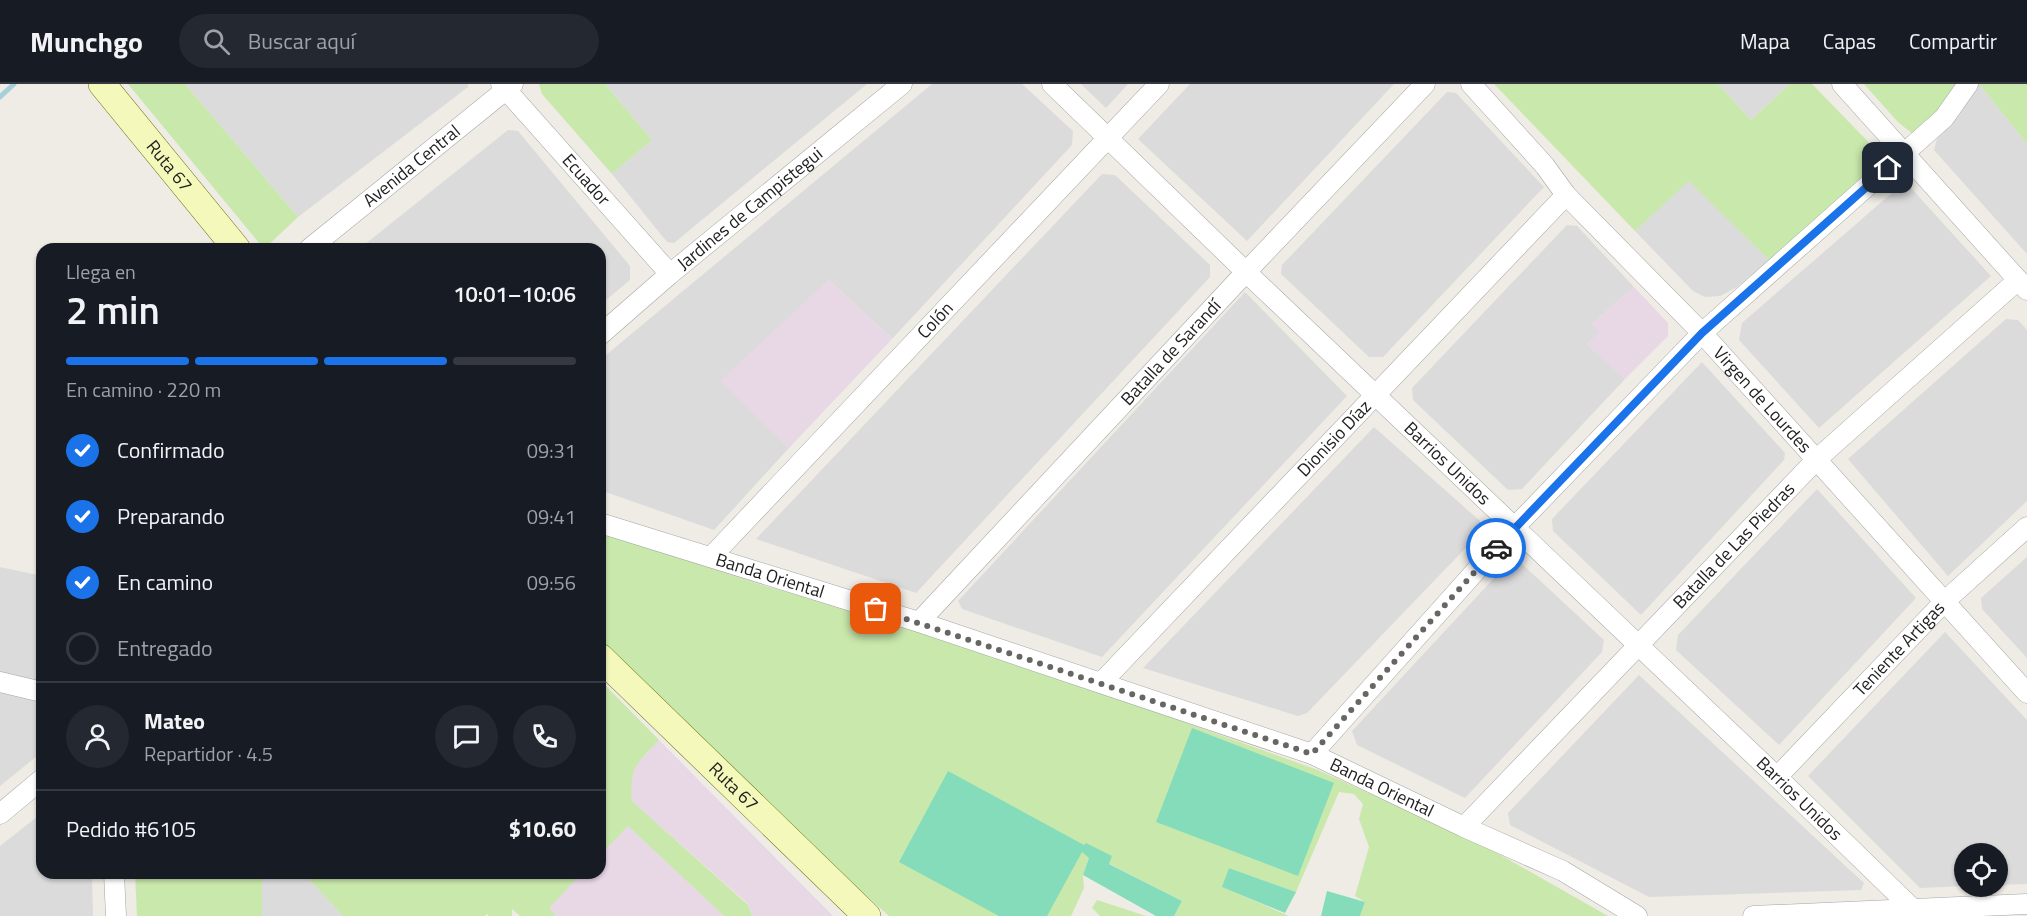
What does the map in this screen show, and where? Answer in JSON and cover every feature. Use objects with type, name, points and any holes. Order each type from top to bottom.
[{"type":"street","name":"Ruta 67","points":[[102,84],[232,243]]},
{"type":"street","name":"Jardines de Campistegui","points":[[606,330],[670,274],[902,84]]},
{"type":"street","name":"Barrios Unidos","points":[[1052,84],[1917,912]]},
{"type":"street","name":"Colón","points":[[711,557],[1160,84]]},
{"type":"street","name":"Batalla de Sarandí","points":[[919,622],[1425,84]]},
{"type":"street","name":"Virgen de Lourdes","points":[[1471,84],[1545,166],[1566,195],[1702,333],[2027,693]]},
{"type":"street","points":[[1842,84],[2023,285]]},
{"type":"street","points":[[1312,754],[1515,527],[1702,333],[1944,118],[1968,84]]},
{"type":"street","name":"Ecuador","points":[[507,86],[670,274]]},
{"type":"street","name":"Avenida Central","points":[[316,243],[507,86]]},
{"type":"street","name":"Dionisio Díaz","points":[[1101,683],[1566,195]]},
{"type":"street","name":"Batalla de Las Piedras","points":[[1464,827],[1817,459],[2023,285]]},
{"type":"street","name":"Banda Oriental","points":[[606,525],[919,622],[1312,754],[1464,827],[1563,871],[1637,916]]},
{"type":"street","name":"Teniente Artigas","points":[[1777,777],[1945,602],[2027,527]]},
{"type":"street","name":"Ruta 67","points":[[606,663],[867,916]]},
{"type":"street","points":[[0,682],[36,691]]},
{"type":"street","points":[[0,814],[36,784]]},
{"type":"street","points":[[114,879],[116,916]]},
{"type":"street","points":[[1753,916],[1917,912],[2027,904]]},
{"type":"shaded area","points":[[185,84],[468,84],[468,87],[298,217]]},
{"type":"shaded area","points":[[605,84],[867,84],[674,243],[667,242],[612,174],[652,140]]},
{"type":"shaded area","points":[[932,84],[1022,84],[1073,131],[1072,145],[892,339],[829,280],[721,381],[789,448],[714,530],[606,492],[606,355]]},
{"type":"shaded area","points":[[1081,84],[1128,84],[1106,108]]},
{"type":"shaded area","points":[[1190,84],[1394,84],[1247,241],[1138,139]]},
{"type":"shaded area","points":[[1718,84],[1790,84],[1751,120]]},
{"type":"shaded area","points":[[1979,84],[2027,144],[2027,254],[1934,150],[1937,139],[1958,117]]},
{"type":"shaded area","points":[[1447,92],[1456,93],[1544,187],[1383,357],[1369,357],[1281,274],[1282,265]]},
{"type":"shaded area","points":[[508,130],[518,131],[630,266],[630,280],[606,300],[606,243],[367,243]]},
{"type":"shaded area","points":[[1102,174],[1115,175],[1210,265],[1210,277],[916,593],[756,539]]},
{"type":"shaded area","points":[[1689,180],[1769,260],[1737,287],[1720,296],[1705,297],[1693,291],[1635,231]]},
{"type":"shaded area","points":[[1900,186],[1911,188],[1991,276],[1819,428],[1739,340],[1742,323]]},
{"type":"shaded area","points":[[1567,225],[1577,226],[1634,287],[1592,324],[1600,332],[1587,344],[1625,379],[1522,489],[1508,490],[1413,400],[1412,388]]},
{"type":"shaded area","points":[[829,280],[892,339],[789,448],[720,381]]},
{"type":"shaded area","points":[[1634,287],[1668,323],[1668,336],[1625,379],[1587,344],[1599,332],[1591,325]]},
{"type":"shaded area","points":[[1245,292],[1347,396],[1102,657],[962,609],[958,601]]},
{"type":"shaded area","points":[[2006,319],[2018,320],[2027,330],[2027,501],[1948,576],[1848,459]]},
{"type":"shaded area","points":[[1702,362],[1785,453],[1784,460],[1641,615],[1553,531],[1552,519]]},
{"type":"shaded area","points":[[1374,427],[1480,521],[1480,533],[1307,713],[1298,716],[1143,668]]},
{"type":"shaded area","points":[[1817,489],[1916,598],[1779,745],[1676,650],[1678,635]]},
{"type":"shaded area","points":[[2027,557],[2027,658],[1982,609],[1981,598]]},
{"type":"shaded area","points":[[1519,561],[1604,640],[1602,652],[1465,798],[1357,745],[1352,731],[1509,562]]},
{"type":"shaded area","points":[[0,567],[36,575],[36,757],[0,786]]},
{"type":"shaded area","points":[[1945,632],[2027,720],[2027,884],[2008,885],[2008,843],[1954,843],[1954,886],[1920,888],[1808,776]]},
{"type":"shaded area","points":[[1639,675],[1864,883],[1861,890],[1649,897],[1510,825],[1508,813]]},
{"type":"shaded area","points":[[659,740],[833,916],[752,916],[748,904],[632,801],[630,780],[637,764]]},
{"type":"shaded area","points":[[36,818],[36,879],[92,879],[93,916],[0,916],[0,846]]},
{"type":"shaded area","points":[[628,826],[724,916],[556,916],[548,908],[576,879],[606,879],[606,849]]},
{"type":"shaded area","points":[[262,879],[309,879],[343,916],[262,916]]},
{"type":"green space","points":[[128,84],[185,84],[298,217],[270,243],[259,243]]},
{"type":"green space","points":[[539,84],[605,84],[652,140],[612,174],[542,94]]},
{"type":"green space","points":[[1494,84],[1718,84],[1751,120],[1790,84],[1812,84],[1881,155],[1852,188],[1769,260],[1689,181],[1635,231]]},
{"type":"green space","points":[[1864,84],[1961,84],[1919,134],[1914,135],[1898,122]]},
{"type":"green space","points":[[1979,84],[2027,84],[2027,144]]},
{"type":"green space","points":[[606,534],[765,586],[926,630],[1318,770],[1483,845],[1608,916],[1360,916],[1365,902],[1355,896],[1369,847],[1359,819],[1363,804],[1354,794],[1339,792],[1296,892],[1229,868],[1223,887],[1289,916],[1174,916],[1182,901],[1108,863],[1112,856],[1089,858],[1083,875],[1084,888],[1071,916],[889,916],[792,828],[606,646]]},
{"type":"green space","points":[[606,686],[659,740],[633,773],[632,801],[748,905],[752,916],[724,916],[628,826],[606,849]]},
{"type":"green space","points":[[1192,728],[1334,783],[1298,876],[1156,822]]},
{"type":"green space","points":[[948,771],[1084,845],[1086,843],[1112,856],[1109,864],[1182,901],[1174,916],[1156,916],[1083,875],[1089,858],[1082,852],[1047,916],[999,916],[899,862]]},
{"type":"green space","points":[[1229,868],[1296,892],[1285,913],[1222,887]]},
{"type":"green space","points":[[135,879],[262,879],[262,916],[137,916]]},
{"type":"green space","points":[[309,879],[576,879],[549,908],[556,916],[520,916],[512,909],[512,916],[489,916],[487,914],[485,916],[343,916]]},
{"type":"green space","points":[[1327,891],[1365,902],[1360,916],[1321,916]]},
{"type":"green space","points":[[1097,900],[1146,916],[1100,916],[1092,908]]},
{"type":"waterway","points":[[0,97],[14,84]]},
{"type":"way so far","points":[[876,609],[1312,754],[1496,548]]},
{"type":"route","points":[[1496,548],[1702,333],[1888,168]]}]
